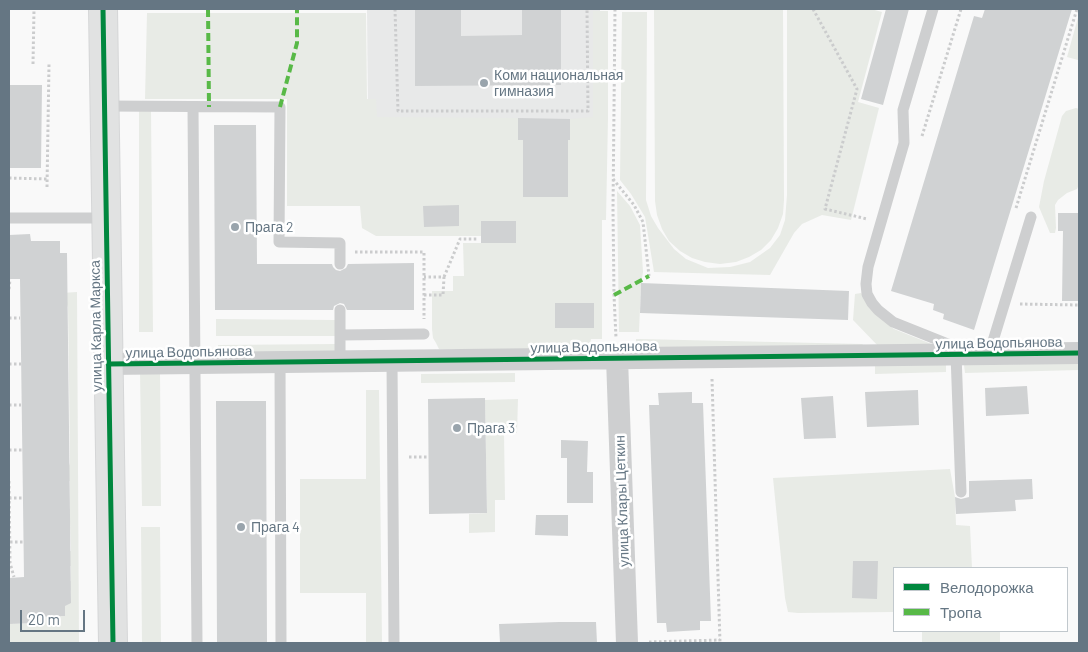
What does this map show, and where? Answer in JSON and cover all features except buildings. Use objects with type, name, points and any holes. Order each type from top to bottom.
[{"type":"street","name":"улица Карла Маркса","points":[[103,9],[113,643]]},
{"type":"street","name":"улица Водопьянова","points":[[108,364],[1079,353]]},
{"type":"street","name":"улица Клары Цеткин","points":[[618,358],[627,643]]},
{"type":"lane","points":[[933,9],[903,110],[904,143],[868,267],[866,284],[867,294],[878,310],[893,322],[948,344],[956,354],[961,492]]},
{"type":"lane","points":[[104,106],[280,107],[279,242],[340,242],[340,258]]},
{"type":"lane","points":[[193,107],[196,643]]},
{"type":"lane","points":[[989,354],[1031,217]]},
{"type":"lane","points":[[9,218],[106,218]]},
{"type":"lane","points":[[340,310],[340,362]]},
{"type":"lane","points":[[340,335],[424,334]]},
{"type":"lane","points":[[392,361],[394,643]]},
{"type":"lane","points":[[280,362],[281,643]]},
{"type":"path","points":[[33,64],[34,9]]},
{"type":"path","points":[[395,9],[398,111],[588,111],[587,9]]},
{"type":"path","points":[[615,9],[613,179],[614,295],[618,358]]},
{"type":"path","points":[[813,9],[857,89],[825,209],[882,223]]},
{"type":"path","points":[[921,138],[960,9]]},
{"type":"path","points":[[1028,168],[1077,9]]},
{"type":"path","points":[[47,187],[49,64]]},
{"type":"path","points":[[9,178],[47,179]]},
{"type":"path","points":[[613,179],[634,205],[643,222],[649,276]]},
{"type":"path","points":[[424,295],[443,296],[444,277],[460,239],[478,239]]},
{"type":"path","points":[[340,258],[424,252],[424,334]]},
{"type":"path","points":[[424,277],[444,277]]},
{"type":"path","points":[[9,289],[10,279]]},
{"type":"path","points":[[1048,305],[1079,305]]},
{"type":"path","points":[[9,318],[20,318]]},
{"type":"path","points":[[9,364],[21,364]]},
{"type":"path","points":[[627,643],[720,642],[712,373]]},
{"type":"path","points":[[9,406],[21,405]]},
{"type":"path","points":[[9,450],[22,450]]},
{"type":"path","points":[[9,481],[9,563],[14,578]]},
{"type":"path","points":[[9,498],[22,498]]},
{"type":"path","points":[[10,542],[23,542]]},
{"type":"shaded area","name":"Коми национальная гимназия","points":[[367,9],[600,9],[602,204],[369,206]]},
{"type":"shaded area","points":[[654,9],[783,9],[783,214],[771,240],[761,250],[736,262],[720,264],[705,262],[692,258],[680,251],[669,241],[657,215],[655,201]]},
{"type":"shaded area","points":[[787,9],[871,9],[882,12],[858,102],[879,108],[851,220],[822,215],[802,224],[794,233],[770,275],[654,272],[645,217],[620,180],[622,12],[647,12],[646,200],[651,216],[674,249],[686,259],[708,268],[730,267],[750,262],[770,248],[780,235],[785,220],[787,195]]},
{"type":"shaded area","points":[[593,11],[608,11],[606,220],[602,220],[602,339],[591,339],[590,344],[583,348],[439,349],[433,338],[432,291],[453,291],[453,276],[464,276],[463,243],[516,243],[516,221],[481,221],[481,236],[376,236],[362,228],[360,206],[287,206],[287,99],[145,99],[147,13],[366,13],[367,99],[376,99],[377,117],[518,118],[523,140],[523,197],[539,197],[570,139],[570,119],[593,117]]},
{"type":"shaded area","points":[[1079,14],[1079,56],[1078,60],[1067,57]]},
{"type":"shaded area","points":[[1079,109],[1079,185],[1077,189],[1067,193],[1058,200],[1055,205],[1055,233],[1050,233],[1039,207],[1044,181],[1062,116],[1066,111]]},
{"type":"shaded area","points":[[139,110],[151,110],[153,332],[139,332]]},
{"type":"shaded area","points":[[617,191],[630,206],[640,225],[643,272],[639,332],[619,332]]},
{"type":"shaded area","points":[[77,292],[79,643],[9,643],[9,624],[36,623],[36,617],[65,616],[65,603],[71,603],[71,590],[65,590],[65,582],[71,581],[71,566],[64,566],[64,551],[71,551],[70,522],[64,510],[70,509],[70,481],[63,481],[70,463],[68,307],[61,293]]},
{"type":"shaded area","points":[[861,293],[871,309],[894,329],[934,345],[880,348],[853,320],[855,294]]},
{"type":"shaded area","points":[[216,319],[335,320],[335,336],[216,336]]},
{"type":"shaded area","points":[[636,339],[862,344],[867,348],[641,347],[636,343]]},
{"type":"shaded area","points":[[335,344],[335,356],[218,356],[218,345]]},
{"type":"shaded area","points":[[1079,363],[1079,370],[965,373],[964,365]]},
{"type":"shaded area","points":[[946,364],[946,372],[875,374],[875,366]]},
{"type":"shaded area","points":[[140,371],[160,371],[161,506],[142,506]]},
{"type":"shaded area","points":[[515,373],[515,382],[421,383],[421,374]]},
{"type":"shaded area","points":[[366,390],[379,390],[382,643],[366,643],[366,593],[300,593],[300,479],[366,479]]},
{"type":"shaded area","points":[[518,399],[517,433],[504,433],[505,500],[495,500],[495,532],[469,533],[469,514],[487,513],[485,400]]},
{"type":"shaded area","points":[[950,469],[955,497],[956,525],[970,526],[972,567],[893,567],[893,612],[788,612],[773,478]]},
{"type":"shaded area","points":[[141,527],[160,527],[161,643],[142,643]]},
{"type":"shaded area","points":[[922,632],[1000,632],[1000,643],[922,643]]},
{"type":"marked path","points":[[208,9],[209,107]]},
{"type":"marked path","points":[[280,107],[297,43],[297,9]]},
{"type":"marked path","points":[[614,295],[649,276]]},
{"type":"cycle path","points":[[103,9],[113,643]]},
{"type":"cycle path","points":[[108,364],[1079,353]]},
{"type":"place","name":"Коми национальная гимназия","points":[[484,83]]},
{"type":"place","name":"Прага 2","points":[[235,227]]},
{"type":"place","name":"Прага 3","points":[[457,428]]},
{"type":"place","name":"Прага 4","points":[[241,527]]}]
